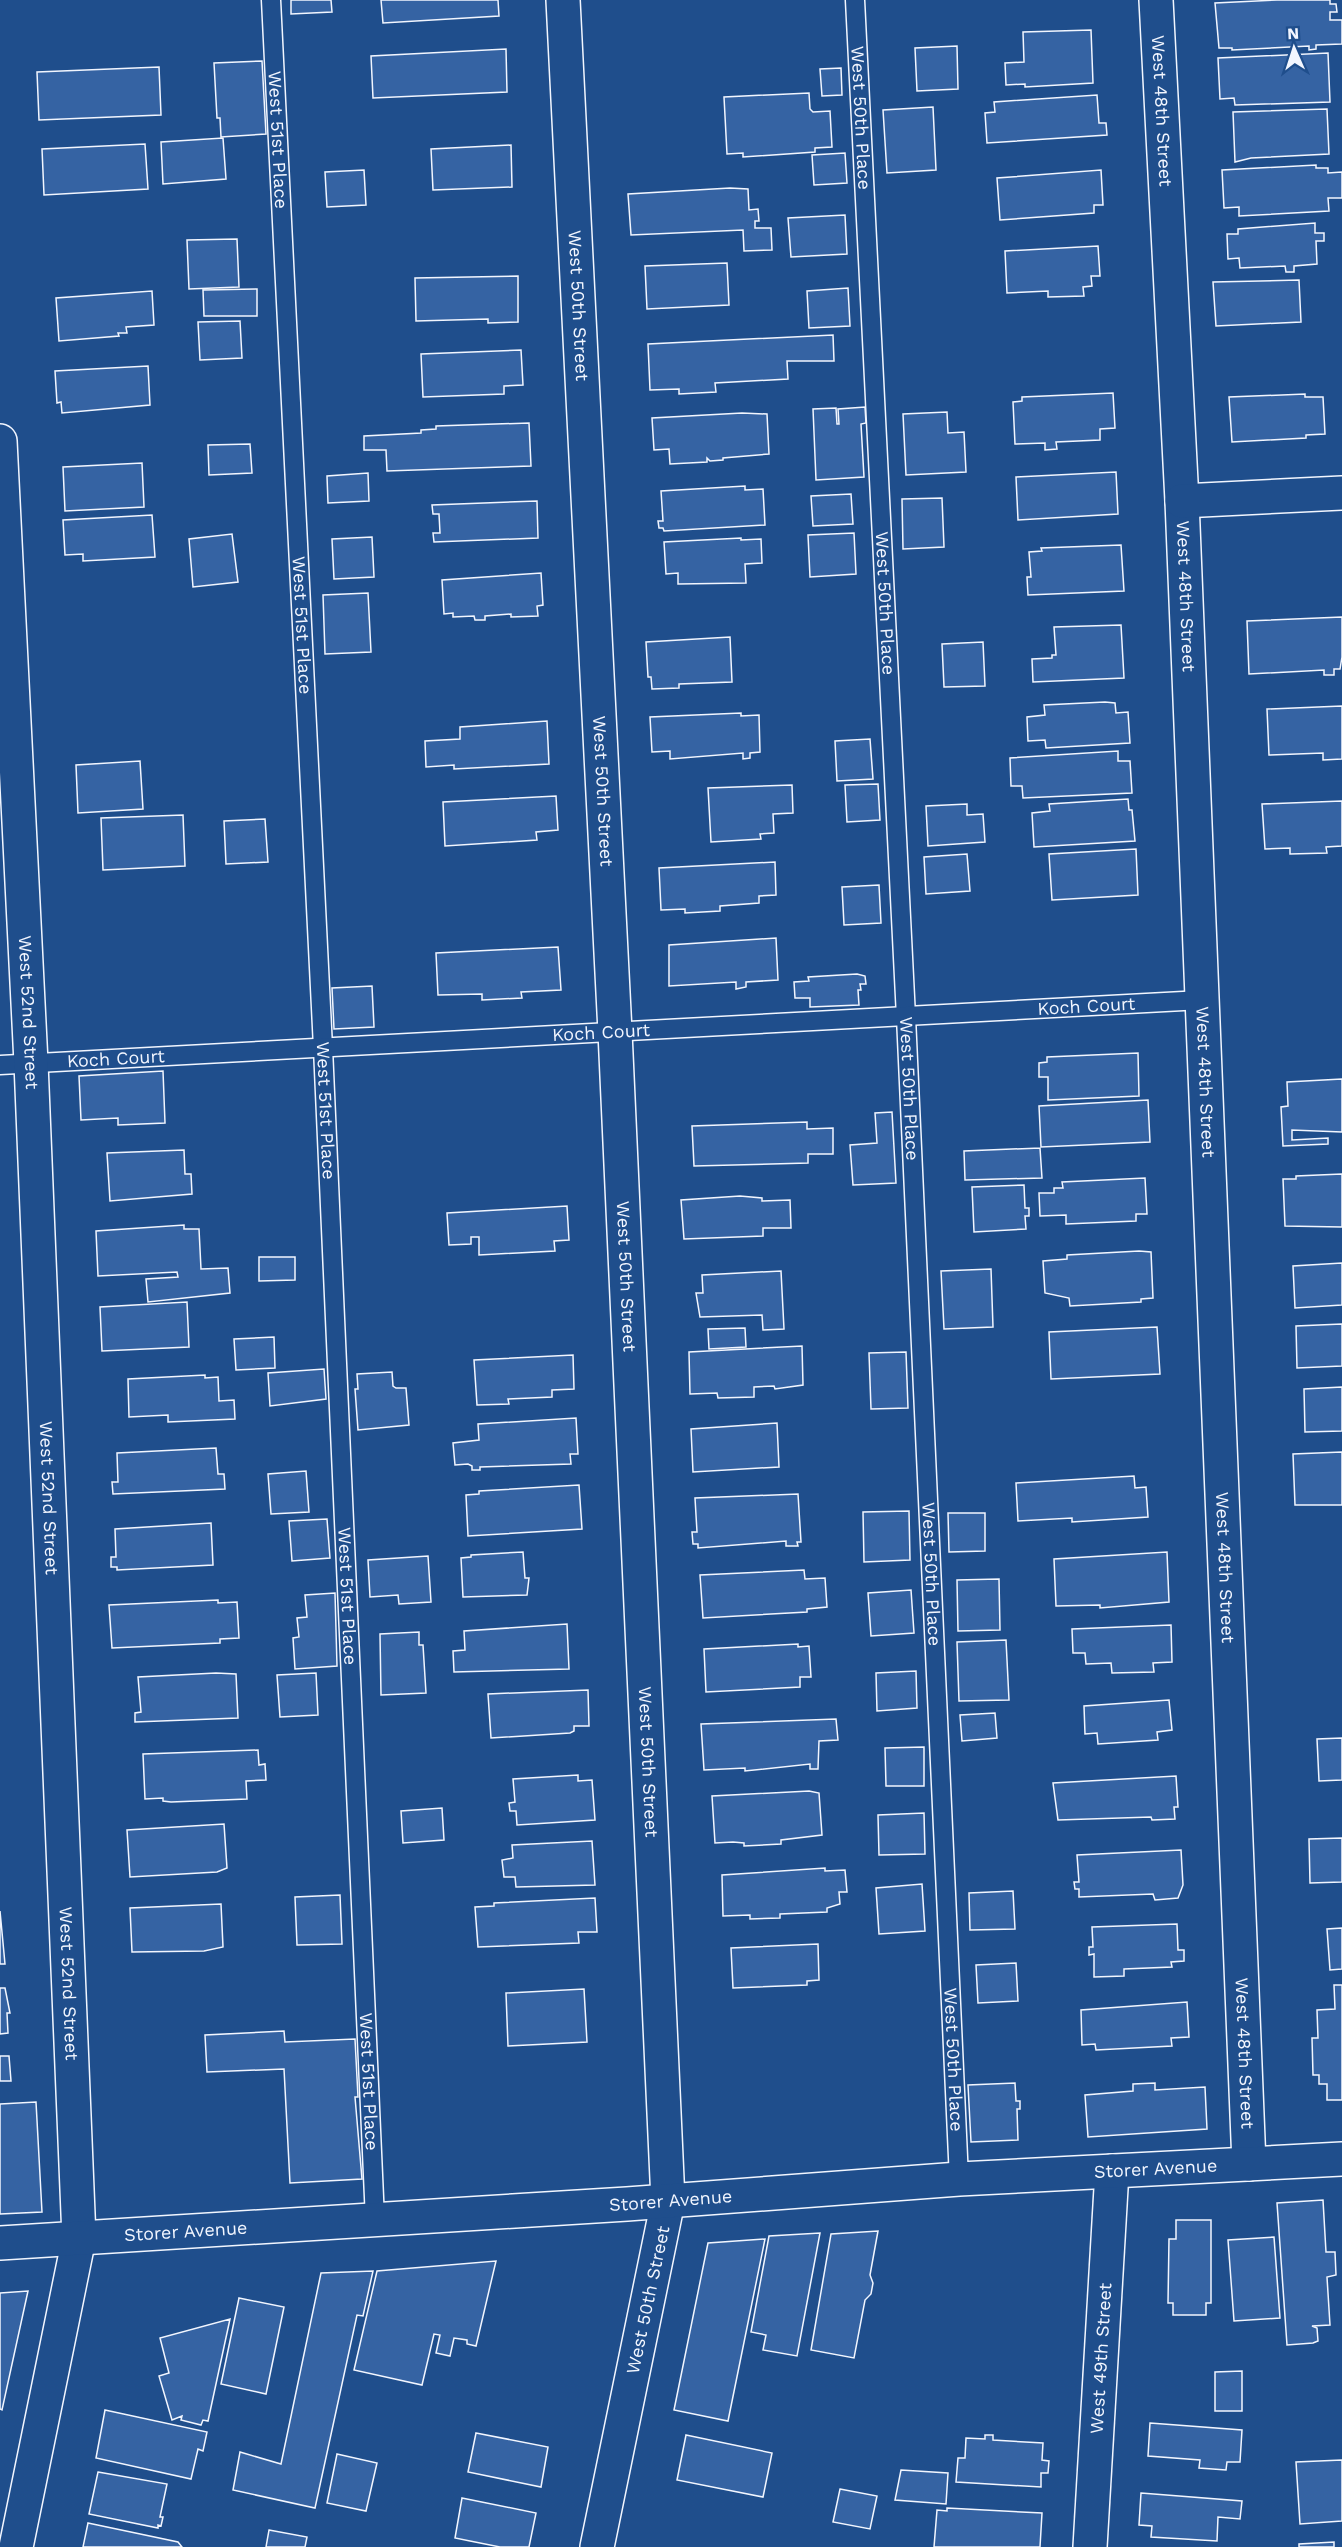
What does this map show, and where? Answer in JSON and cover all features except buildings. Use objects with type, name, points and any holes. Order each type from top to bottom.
[{"type":"street","name":"West 50th Street","points":[[563,0],[615,1032],[668,2201],[597,2547]]},
{"type":"street","name":"West 48th Street","points":[[1156,0],[1182,501],[1248,2164]]},
{"type":"street","name":"West 52nd Street","points":[[0,441],[16,1064],[79,2238],[16,2547]]},
{"type":"street","points":[[1182,501],[1342,492]]},
{"type":"street","name":"Storer Avenue","points":[[0,2243],[668,2201],[959,2179],[1342,2159]]},
{"type":"street","name":"West 49th Street","points":[[1090,2547],[1112,2171]]},
{"type":"lane","name":"West 51st Place","points":[[271,0],[323,1048],[375,2220]]},
{"type":"lane","name":"West 50th Place","points":[[855,0],[906,1017],[959,2179]]},
{"type":"lane","name":"Koch Court","points":[[16,1064],[1202,1000]]}]
